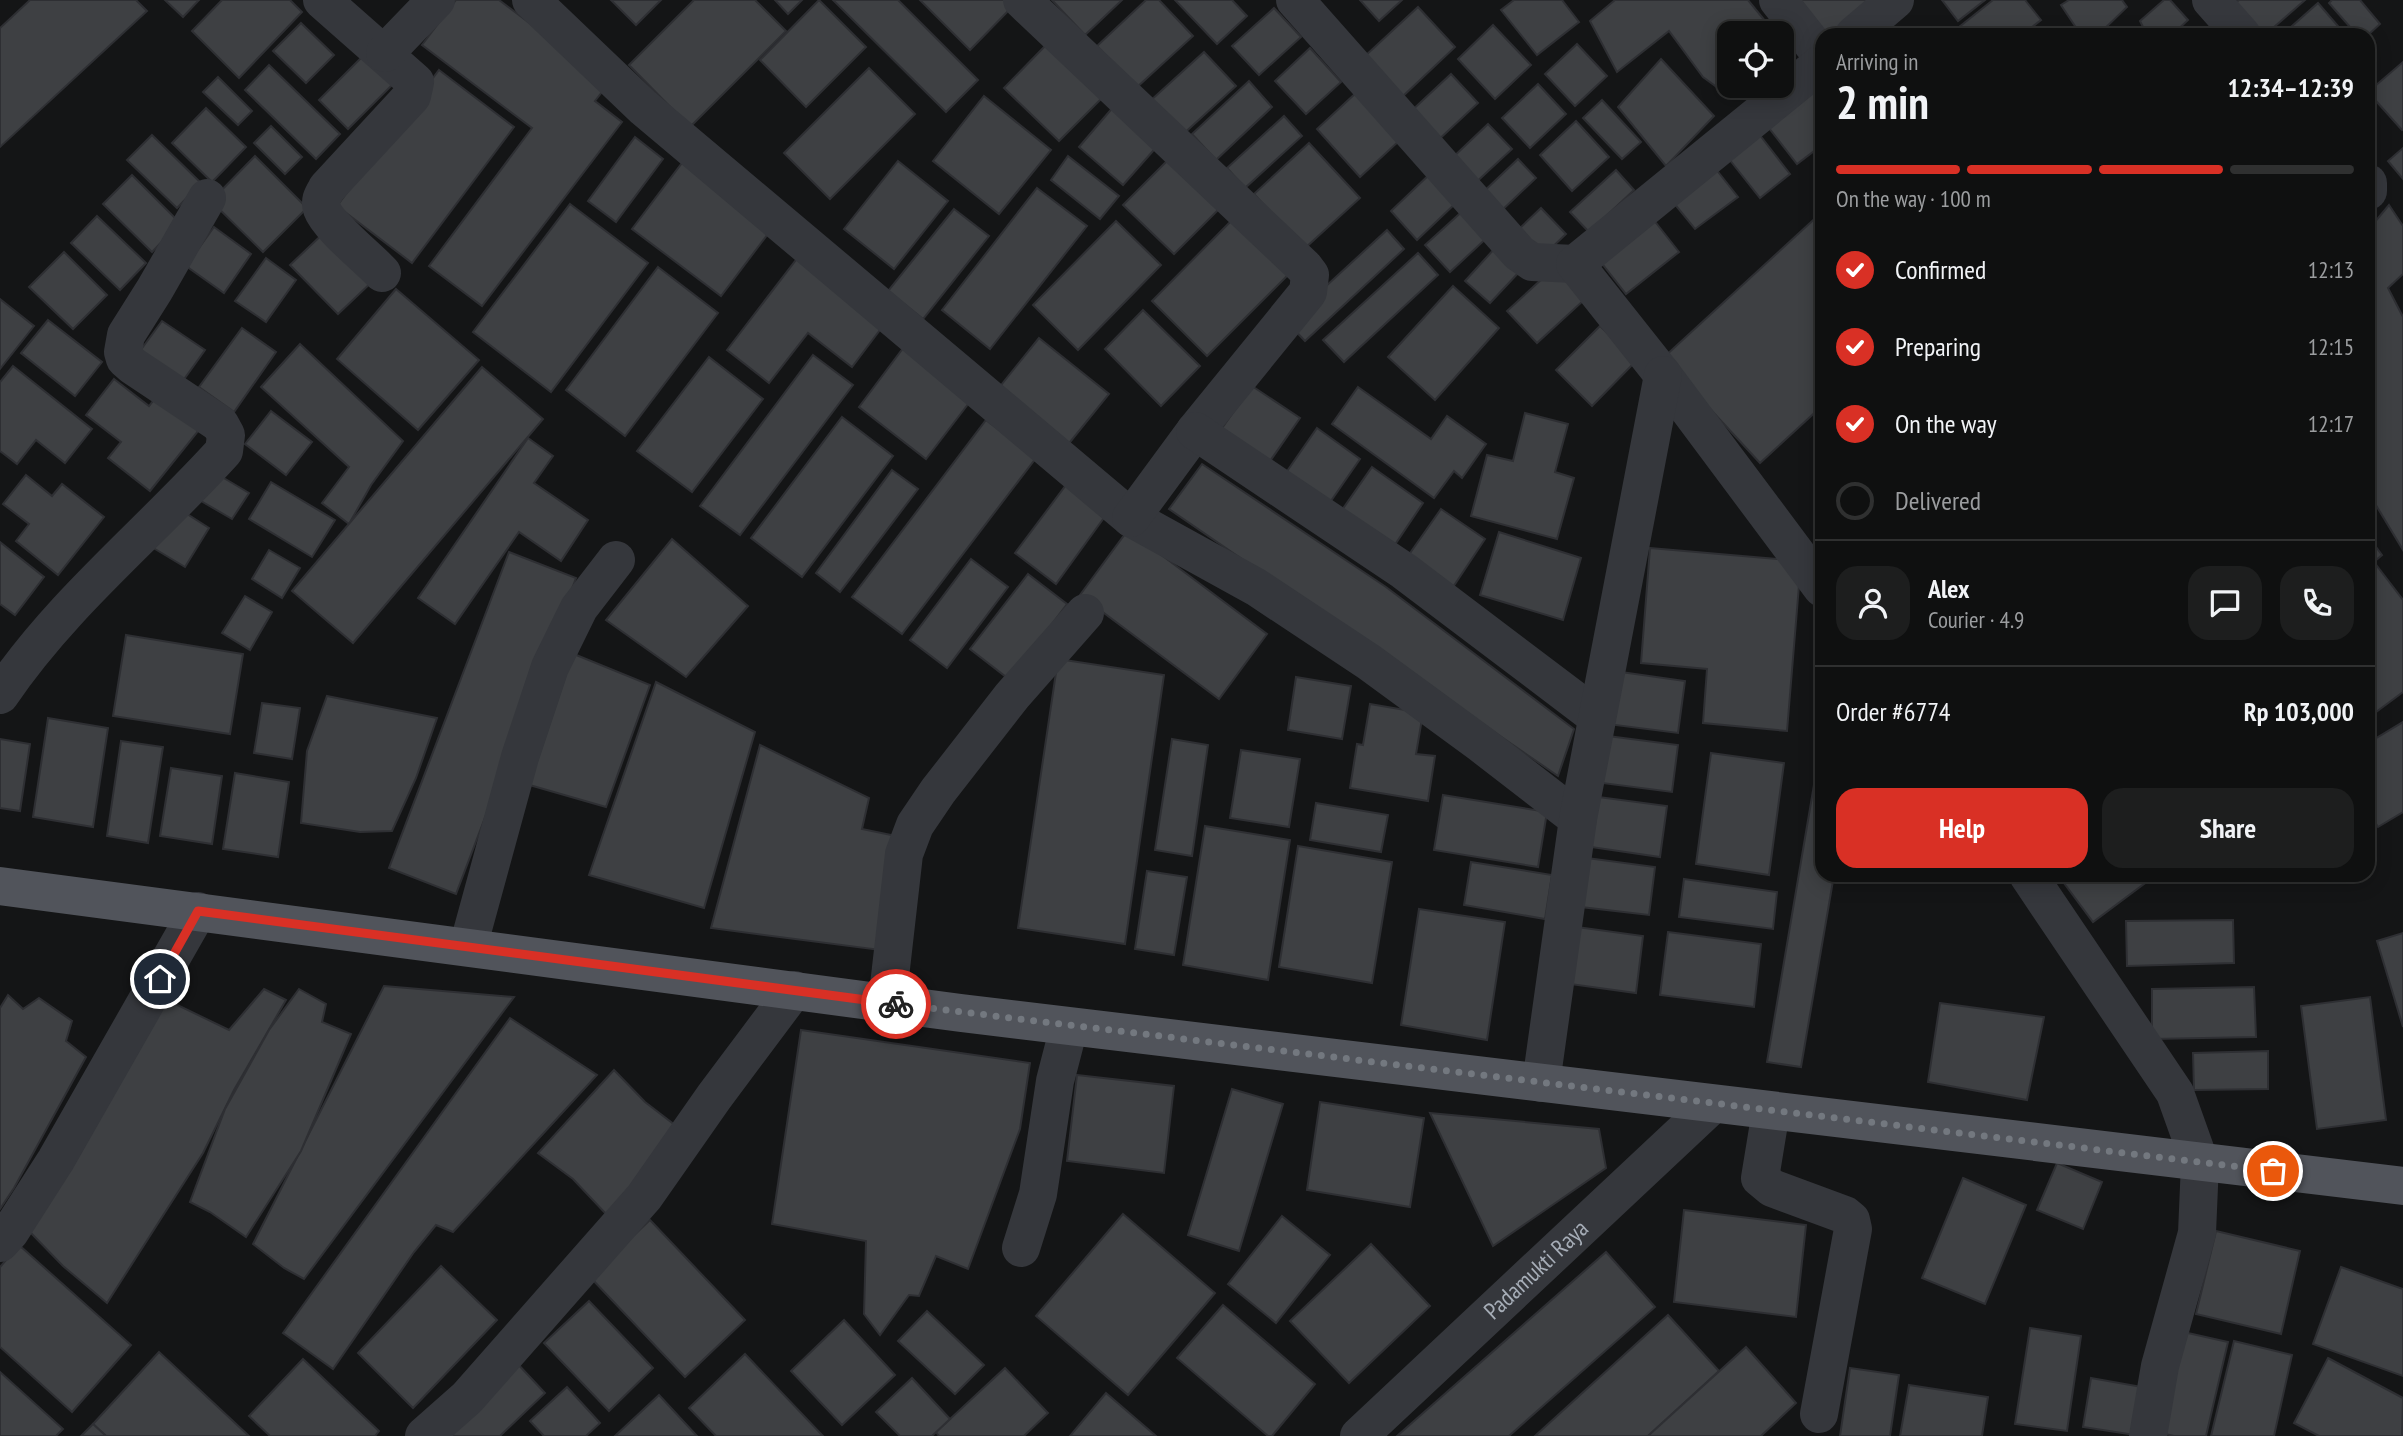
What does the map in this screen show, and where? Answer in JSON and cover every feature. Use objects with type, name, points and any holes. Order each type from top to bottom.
[{"type":"main road","points":[[0,886],[1069,1027],[2403,1186]]},
{"type":"street","points":[[322,0],[415,82],[412,96],[327,188],[321,198],[321,207],[327,219],[382,272]]},
{"type":"street","points":[[384,53],[436,0]]},
{"type":"street","points":[[531,0],[644,108],[1131,518],[1255,587],[1369,663],[1578,819]]},
{"type":"street","points":[[1022,0],[1310,275],[1308,292],[1195,431],[1131,518]]},
{"type":"street","points":[[1295,0],[1519,253],[1532,262],[1575,264],[1815,69]]},
{"type":"street","points":[[1778,0],[1815,47]]},
{"type":"street","points":[[1862,28],[1895,0]]},
{"type":"street","points":[[2211,0],[2236,28]]},
{"type":"street","points":[[0,695],[26,657],[94,580],[224,451],[226,435],[220,424],[133,366],[122,352],[126,335],[207,198]]},
{"type":"street","points":[[1575,264],[1663,375],[1815,579]]},
{"type":"street","points":[[1541,1083],[1578,819],[1663,375]]},
{"type":"street","points":[[1195,431],[1404,570],[1597,717]]},
{"type":"street","points":[[468,947],[520,757],[550,667],[579,608],[616,560]]},
{"type":"street","points":[[887,1003],[904,854],[915,825],[1012,696],[1085,613]]},
{"type":"street","points":[[2033,882],[2175,1093],[2200,1163],[2197,1233],[2160,1366],[2148,1436]]},
{"type":"street","points":[[0,1243],[10,1232],[56,1160],[198,911]]},
{"type":"street","points":[[424,1436],[467,1398],[644,1197],[794,990]]},
{"type":"street","points":[[1021,1248],[1038,1194],[1055,1081],[1069,1027]]},
{"type":"street","name":"Padamukti Raya","points":[[1359,1436],[1713,1104]]},
{"type":"street","points":[[1771,1111],[1760,1178],[1772,1188],[1846,1215],[1851,1220],[1853,1229],[1819,1414]]},
{"type":"building","points":[[30,0],[136,0],[147,11],[0,147],[0,28]]},
{"type":"building","points":[[165,0],[199,0],[183,17]]},
{"type":"building","points":[[222,0],[290,0],[302,12],[239,78],[192,31]]},
{"type":"building","points":[[456,0],[499,0],[609,83],[595,101],[622,122],[482,306],[429,266],[532,128],[422,45]]},
{"type":"building","points":[[611,0],[661,0],[636,25]]},
{"type":"building","points":[[694,0],[755,0],[786,31],[690,127],[629,65]]},
{"type":"building","points":[[775,0],[802,0],[788,14]]},
{"type":"building","points":[[819,0],[866,47],[806,107],[760,60]]},
{"type":"building","points":[[833,0],[898,0],[978,80],[946,112]]},
{"type":"building","points":[[920,0],[1005,0],[1012,7],[970,50]]},
{"type":"building","points":[[1052,0],[1122,0],[1085,35]]},
{"type":"building","points":[[1146,0],[1159,0],[1193,36],[1136,88],[1097,46]]},
{"type":"building","points":[[1175,0],[1232,0],[1247,16],[1217,44]]},
{"type":"building","points":[[1360,0],[1402,0],[1379,21]]},
{"type":"building","points":[[1514,0],[1562,0],[1579,22],[1537,55],[1501,10]]},
{"type":"building","points":[[1615,0],[1748,0],[1765,21],[1717,21],[1717,87],[1703,77],[1669,31],[1617,72],[1590,21]]},
{"type":"building","points":[[1795,0],[1886,0],[1852,28],[1818,28]]},
{"type":"building","points":[[1942,0],[1985,0],[1958,21]]},
{"type":"building","points":[[1993,0],[2025,0],[2041,20],[2031,28],[1958,28]]},
{"type":"building","points":[[2069,0],[2122,0],[2127,7],[2105,28],[2076,28],[2061,5]]},
{"type":"building","points":[[2164,0],[2170,0],[2188,20],[2179,28],[2144,28],[2140,21]]},
{"type":"building","points":[[2239,0],[2305,0],[2273,28],[2249,28],[2230,7]]},
{"type":"building","points":[[2332,0],[2360,0],[2380,24],[2375,29],[2351,28],[2329,3]]},
{"type":"building","points":[[2318,3],[2340,28],[2290,28]]},
{"type":"building","points":[[1418,7],[1455,47],[1402,97],[1364,57]]},
{"type":"building","points":[[1274,8],[1301,37],[1259,75],[1232,46]]},
{"type":"building","points":[[301,23],[334,55],[306,83],[273,51]]},
{"type":"building","points":[[1493,25],[1531,65],[1495,99],[1458,59]]},
{"type":"building","points":[[1048,43],[1103,97],[1059,141],[1004,88]]},
{"type":"building","points":[[1577,44],[1607,76],[1575,106],[1545,74]]},
{"type":"building","points":[[1310,48],[1341,82],[1306,114],[1275,81]]},
{"type":"building","points":[[1204,52],[1236,86],[1181,136],[1149,102]]},
{"type":"building","points":[[364,55],[393,84],[348,129],[319,100]]},
{"type":"building","points":[[1661,59],[1714,116],[1666,166],[1618,107]]},
{"type":"building","points":[[2403,62],[2402,130],[2375,100],[2375,86]]},
{"type":"building","points":[[269,65],[340,134],[316,159],[245,90]]},
{"type":"building","points":[[869,68],[915,114],[830,199],[784,153]]},
{"type":"building","points":[[439,70],[514,127],[412,263],[337,206]]},
{"type":"building","points":[[1451,74],[1478,103],[1435,143],[1408,114]]},
{"type":"building","points":[[218,77],[252,111],[238,125],[203,92]]},
{"type":"building","points":[[1249,81],[1272,107],[1216,160],[1192,134]]},
{"type":"building","points":[[1538,84],[1566,114],[1530,148],[1502,118]]},
{"type":"building","points":[[1815,84],[1815,150],[1797,164],[1765,123]]},
{"type":"building","points":[[1357,92],[1400,140],[1360,177],[1317,129]]},
{"type":"building","points":[[984,96],[1051,150],[999,214],[933,161]]},
{"type":"building","points":[[1602,100],[1641,142],[1622,159],[1583,118]]},
{"type":"building","points":[[1115,105],[1160,143],[1123,185],[1079,147]]},
{"type":"building","points":[[206,108],[246,147],[212,182],[172,143]]},
{"type":"building","points":[[1284,116],[1302,136],[1245,188],[1227,168]]},
{"type":"building","points":[[1576,121],[1609,157],[1572,191],[1540,155]]},
{"type":"building","points":[[1488,124],[1512,149],[1472,186],[1449,161]]},
{"type":"building","points":[[271,126],[302,157],[285,174],[254,143]]},
{"type":"building","points":[[1759,134],[1790,174],[1760,198],[1729,159]]},
{"type":"building","points":[[152,135],[201,183],[177,208],[127,160]]},
{"type":"building","points":[[635,137],[663,159],[616,222],[588,201]]},
{"type":"building","points":[[1309,143],[1360,198],[1304,249],[1254,194]]},
{"type":"building","points":[[2403,148],[2403,179],[2388,161]]},
{"type":"building","points":[[255,156],[307,208],[263,252],[211,201]]},
{"type":"building","points":[[1068,156],[1119,196],[1100,219],[1051,180]]},
{"type":"building","points":[[1170,158],[1221,207],[1174,254],[1123,205]]},
{"type":"building","points":[[685,159],[774,226],[721,296],[632,229]]},
{"type":"building","points":[[1518,159],[1536,178],[1499,213],[1481,194]]},
{"type":"building","points":[[898,161],[948,201],[894,269],[844,229]]},
{"type":"building","points":[[1711,163],[1738,197],[1695,229],[1668,196]]},
{"type":"building","points":[[1616,170],[1634,190],[1589,232],[1570,212]]},
{"type":"building","points":[[1431,173],[1458,201],[1417,240],[1391,211]]},
{"type":"building","points":[[132,175],[180,223],[152,252],[103,204]]},
{"type":"building","points":[[1037,188],[1087,226],[990,349],[942,310]]},
{"type":"building","points":[[570,204],[648,263],[551,392],[473,332]]},
{"type":"building","points":[[2389,205],[2403,226],[2403,274],[2388,288],[2403,317],[2403,550],[2375,504],[2375,222]]},
{"type":"building","points":[[1466,208],[1491,234],[1450,272],[1425,245]]},
{"type":"building","points":[[1541,208],[1566,234],[1544,255],[1520,228]]},
{"type":"building","points":[[954,209],[989,236],[923,319],[888,291]]},
{"type":"building","points":[[97,216],[146,263],[120,290],[71,243]]},
{"type":"building","points":[[1234,218],[1290,273],[1207,356],[1152,301]]},
{"type":"building","points":[[1815,218],[1815,412],[1760,463],[1663,358]]},
{"type":"building","points":[[1653,219],[1679,252],[1626,294],[1600,261]]},
{"type":"building","points":[[1116,221],[1161,265],[1078,350],[1033,305]]},
{"type":"building","points":[[214,227],[251,254],[224,293],[186,266]]},
{"type":"building","points":[[328,229],[375,279],[338,314],[290,265]]},
{"type":"building","points":[[1387,230],[1404,249],[1305,341],[1287,322]]},
{"type":"building","points":[[1496,247],[1521,270],[1490,303],[1465,281]]},
{"type":"building","points":[[64,252],[107,295],[73,329],[29,287]]},
{"type":"building","points":[[802,252],[889,318],[852,367],[808,333],[769,383],[727,350]]},
{"type":"building","points":[[1418,253],[1438,275],[1344,362],[1323,340]]},
{"type":"building","points":[[266,258],[296,280],[266,322],[235,301]]},
{"type":"building","points":[[658,267],[718,313],[625,436],[566,390]]},
{"type":"building","points":[[1555,267],[1584,300],[1537,343],[1507,311]]},
{"type":"building","points":[[1453,286],[1499,328],[1435,400],[1388,357]]},
{"type":"building","points":[[396,289],[479,360],[418,430],[337,359]]},
{"type":"building","points":[[0,299],[34,326],[0,369]]},
{"type":"building","points":[[1143,310],[1200,366],[1161,406],[1105,349]]},
{"type":"building","points":[[48,320],[102,362],[75,396],[21,353]]},
{"type":"building","points":[[162,321],[205,350],[182,382],[140,351]]},
{"type":"building","points":[[1600,326],[1636,361],[1592,406],[1556,370]]},
{"type":"building","points":[[242,328],[276,352],[234,412],[199,387]]},
{"type":"building","points":[[1039,338],[1109,394],[1062,452],[993,395]]},
{"type":"building","points":[[300,344],[403,441],[371,485],[349,524],[322,503],[349,467],[261,387]]},
{"type":"building","points":[[904,347],[972,399],[926,459],[859,407]]},
{"type":"building","points":[[813,355],[853,385],[740,535],[700,506]]},
{"type":"building","points":[[709,357],[763,399],[692,492],[637,451]]},
{"type":"building","points":[[13,366],[92,429],[65,463],[36,440],[17,464],[0,451],[0,382]]},
{"type":"building","points":[[482,367],[543,419],[353,643],[292,591]]},
{"type":"building","points":[[114,379],[149,406],[157,396],[199,430],[150,491],[108,458],[121,442],[86,415]]},
{"type":"building","points":[[1252,386],[1300,418],[1268,464],[1220,431]]},
{"type":"building","points":[[1358,387],[1431,439],[1447,416],[1486,444],[1462,478],[1454,471],[1434,498],[1332,424]]},
{"type":"building","points":[[271,411],[312,442],[286,475],[245,444]]},
{"type":"building","points":[[1525,413],[1568,424],[1555,472],[1574,478],[1557,539],[1471,516],[1487,455],[1513,461]]},
{"type":"building","points":[[842,417],[893,456],[802,577],[751,538]]},
{"type":"building","points":[[986,420],[1036,458],[902,634],[852,597]]},
{"type":"building","points":[[1317,428],[1360,459],[1326,508],[1283,477]]},
{"type":"building","points":[[528,438],[553,456],[534,483],[588,520],[561,561],[519,532],[455,624],[418,598]]},
{"type":"building","points":[[1202,464],[1386,587],[1574,729],[1558,776],[1169,509]]},
{"type":"building","points":[[1372,467],[1423,503],[1394,546],[1342,510]]},
{"type":"building","points":[[892,470],[918,489],[840,592],[816,573]]},
{"type":"building","points":[[217,474],[249,493],[232,519],[201,501]]},
{"type":"building","points":[[26,475],[52,496],[62,484],[104,517],[58,575],[16,541],[29,524],[3,504]]},
{"type":"building","points":[[271,482],[335,520],[312,557],[249,519]]},
{"type":"building","points":[[1066,485],[1106,515],[1056,584],[1015,553]]},
{"type":"building","points":[[173,505],[209,528],[185,567],[150,546]]},
{"type":"building","points":[[1441,509],[1485,539],[1453,587],[1408,556]]},
{"type":"building","points":[[1128,530],[1267,634],[1219,699],[1080,595]]},
{"type":"building","points":[[1499,532],[1581,558],[1563,620],[1480,595]]},
{"type":"building","points":[[672,539],[748,606],[686,677],[606,620]]},
{"type":"building","points":[[0,542],[44,577],[15,615],[0,604]]},
{"type":"building","points":[[2375,546],[2382,555],[2375,561]]},
{"type":"building","points":[[1650,548],[1801,561],[1787,731],[1703,723],[1707,669],[1641,663]]},
{"type":"building","points":[[269,550],[300,568],[282,598],[252,579]]},
{"type":"building","points":[[509,552],[576,578],[456,894],[389,868]]},
{"type":"building","points":[[971,559],[1008,587],[947,668],[910,640]]},
{"type":"building","points":[[2375,563],[2403,600],[2403,692],[2375,713]]},
{"type":"building","points":[[1028,574],[1067,604],[1010,680],[970,649]]},
{"type":"building","points":[[245,596],[272,612],[250,650],[222,633]]},
{"type":"building","points":[[126,635],[243,654],[230,734],[113,716]]},
{"type":"building","points":[[564,650],[650,685],[606,807],[526,784]]},
{"type":"building","points":[[1058,659],[1164,675],[1125,944],[1018,928]]},
{"type":"building","points":[[1614,671],[1685,681],[1678,733],[1607,724]]},
{"type":"building","points":[[1296,677],[1351,686],[1342,739],[1288,730]]},
{"type":"building","points":[[656,682],[755,732],[704,908],[589,875]]},
{"type":"building","points":[[327,696],[437,718],[416,778],[392,831],[360,832],[301,823],[307,751]]},
{"type":"building","points":[[262,703],[300,708],[292,759],[254,753]]},
{"type":"building","points":[[1370,704],[1423,713],[1416,754],[1435,756],[1428,801],[1350,788],[1357,744],[1363,745]]},
{"type":"building","points":[[48,718],[108,728],[93,827],[33,817]]},
{"type":"building","points":[[2403,722],[2403,812],[2378,827],[2375,822],[2375,739]]},
{"type":"building","points":[[1608,736],[1678,745],[1672,792],[1602,783]]},
{"type":"building","points":[[0,739],[30,744],[20,811],[0,808]]},
{"type":"building","points":[[1172,739],[1208,745],[1192,856],[1155,850]]},
{"type":"building","points":[[121,741],[163,747],[148,843],[107,836]]},
{"type":"building","points":[[760,745],[869,798],[862,829],[901,837],[880,950],[711,928]]},
{"type":"building","points":[[1241,750],[1300,759],[1289,827],[1230,818]]},
{"type":"building","points":[[1711,753],[1784,763],[1769,875],[1696,864]]},
{"type":"building","points":[[171,768],[222,776],[212,844],[160,836]]},
{"type":"building","points":[[235,773],[289,782],[278,857],[223,849]]},
{"type":"building","points":[[1815,779],[1815,882],[1833,882],[1801,1067],[1767,1062]]},
{"type":"building","points":[[1443,795],[1547,812],[1538,867],[1434,850]]},
{"type":"building","points":[[1591,796],[1667,806],[1660,857],[1584,846]]},
{"type":"building","points":[[1316,803],[1388,815],[1381,852],[1310,840]]},
{"type":"building","points":[[1205,826],[1290,840],[1268,980],[1183,965]]},
{"type":"building","points":[[1298,846],[1392,862],[1372,983],[1279,967]]},
{"type":"building","points":[[1587,858],[1655,867],[1649,915],[1581,907]]},
{"type":"building","points":[[1471,862],[1552,875],[1545,919],[1464,905]]},
{"type":"building","points":[[1147,871],[1187,877],[1174,955],[1135,949]]},
{"type":"building","points":[[1684,879],[1777,892],[1773,929],[1679,917]]},
{"type":"building","points":[[2063,882],[2147,882],[2093,922]]},
{"type":"building","points":[[1419,909],[1505,922],[1487,1040],[1401,1025]]},
{"type":"building","points":[[2233,920],[2234,963],[2127,966],[2126,921]]},
{"type":"building","points":[[1577,927],[1643,936],[1636,993],[1570,984]]},
{"type":"building","points":[[1668,932],[1761,944],[1754,1007],[1660,995]]},
{"type":"building","points":[[2403,933],[2403,1027],[2377,941]]},
{"type":"building","points":[[384,986],[514,997],[304,1279],[284,1268],[253,1244]]},
{"type":"building","points":[[2254,987],[2256,1037],[2152,1039],[2152,989]]},
{"type":"building","points":[[264,989],[286,1000],[234,1090],[203,1153],[107,1303],[63,1266],[30,1232],[159,996],[229,1030]]},
{"type":"building","points":[[299,989],[326,1004],[322,1022],[351,1034],[301,1151],[246,1237],[210,1212],[190,1202],[225,1109],[269,1030]]},
{"type":"building","points":[[8,995],[23,1009],[39,998],[72,1021],[66,1041],[86,1057],[0,1209],[0,1008]]},
{"type":"building","points":[[2370,997],[2386,1120],[2317,1129],[2301,1006]]},
{"type":"building","points":[[1940,1003],[2044,1017],[2027,1100],[1928,1082]]},
{"type":"building","points":[[510,1018],[597,1075],[453,1232],[436,1225],[414,1252],[333,1369],[283,1333]]},
{"type":"building","points":[[801,1030],[1030,1063],[1020,1129],[968,1269],[936,1256],[919,1296],[909,1295],[880,1335],[864,1314],[866,1241],[772,1224]]},
{"type":"building","points":[[2268,1051],[2268,1089],[2194,1090],[2193,1053]]},
{"type":"building","points":[[614,1070],[645,1102],[680,1129],[607,1215],[573,1179],[538,1153]]},
{"type":"building","points":[[1077,1075],[1174,1086],[1164,1173],[1067,1161]]},
{"type":"building","points":[[1232,1089],[1283,1104],[1239,1251],[1188,1235]]},
{"type":"building","points":[[1320,1102],[1424,1118],[1410,1207],[1307,1190]]},
{"type":"building","points":[[1430,1113],[1599,1129],[1606,1168],[1493,1246]]},
{"type":"building","points":[[2057,1163],[2102,1182],[2083,1229],[2037,1210]]},
{"type":"building","points":[[1963,1178],[2026,1205],[1985,1304],[1922,1278]]},
{"type":"building","points":[[1684,1210],[1806,1225],[1796,1317],[1674,1302]]},
{"type":"building","points":[[1123,1214],[1215,1293],[1128,1395],[1036,1316]]},
{"type":"building","points":[[1282,1216],[1330,1255],[1276,1323],[1228,1284]]},
{"type":"building","points":[[650,1220],[745,1320],[685,1377],[590,1277]]},
{"type":"building","points":[[2216,1231],[2300,1251],[2281,1334],[2196,1314]]},
{"type":"building","points":[[1371,1244],[1430,1306],[1349,1383],[1290,1321]]},
{"type":"building","points":[[19,1245],[131,1345],[72,1412],[0,1347],[0,1267]]},
{"type":"building","points":[[1606,1252],[1655,1307],[1509,1436],[1397,1436]]},
{"type":"building","points":[[441,1266],[497,1320],[413,1408],[358,1353]]},
{"type":"building","points":[[2341,1267],[2403,1289],[2403,1376],[2313,1344]]},
{"type":"building","points":[[589,1301],[653,1368],[609,1411],[544,1343]]},
{"type":"building","points":[[1223,1305],[1315,1384],[1272,1436],[1268,1436],[1177,1358]]},
{"type":"building","points":[[927,1311],[984,1365],[955,1394],[898,1341]]},
{"type":"building","points":[[1668,1315],[1719,1371],[1648,1436],[1535,1436]]},
{"type":"building","points":[[844,1320],[895,1375],[842,1425],[791,1371]]},
{"type":"building","points":[[2030,1328],[2081,1336],[2067,1431],[2015,1424]]},
{"type":"building","points":[[2179,1331],[2228,1342],[2206,1436],[2174,1436],[2156,1432]]},
{"type":"building","points":[[2234,1341],[2292,1355],[2274,1436],[2211,1436]]},
{"type":"building","points":[[1746,1347],[1796,1403],[1761,1436],[1648,1436]]},
{"type":"building","points":[[159,1352],[249,1436],[106,1436],[93,1424]]},
{"type":"building","points":[[745,1354],[823,1436],[716,1436],[689,1408]]},
{"type":"building","points":[[2328,1358],[2403,1398],[2402,1436],[2319,1436],[2294,1423]]},
{"type":"building","points":[[303,1359],[379,1431],[375,1436],[270,1436],[249,1416]]},
{"type":"building","points":[[514,1360],[545,1393],[500,1436],[437,1436]]},
{"type":"building","points":[[1005,1368],[1048,1413],[1024,1436],[939,1436],[936,1432]]},
{"type":"building","points":[[1850,1368],[1899,1375],[1890,1436],[1840,1436]]},
{"type":"building","points":[[0,1372],[63,1429],[56,1436],[0,1436]]},
{"type":"building","points":[[912,1378],[950,1419],[932,1436],[900,1436],[876,1412]]},
{"type":"building","points":[[2091,1378],[2142,1387],[2135,1435],[2083,1427]]},
{"type":"building","points":[[1909,1385],[1988,1397],[1982,1436],[1900,1436]]},
{"type":"building","points":[[567,1387],[600,1423],[586,1436],[544,1436],[530,1421]]},
{"type":"building","points":[[1106,1393],[1156,1436],[1070,1436]]},
{"type":"building","points":[[659,1395],[697,1436],[615,1436]]},
{"type":"building","points":[[93,1424],[106,1436],[81,1436]]},
{"type":"way so far","points":[[896,1004],[2273,1171]]},
{"type":"route","points":[[160,979],[198,911],[896,1004]]}]
